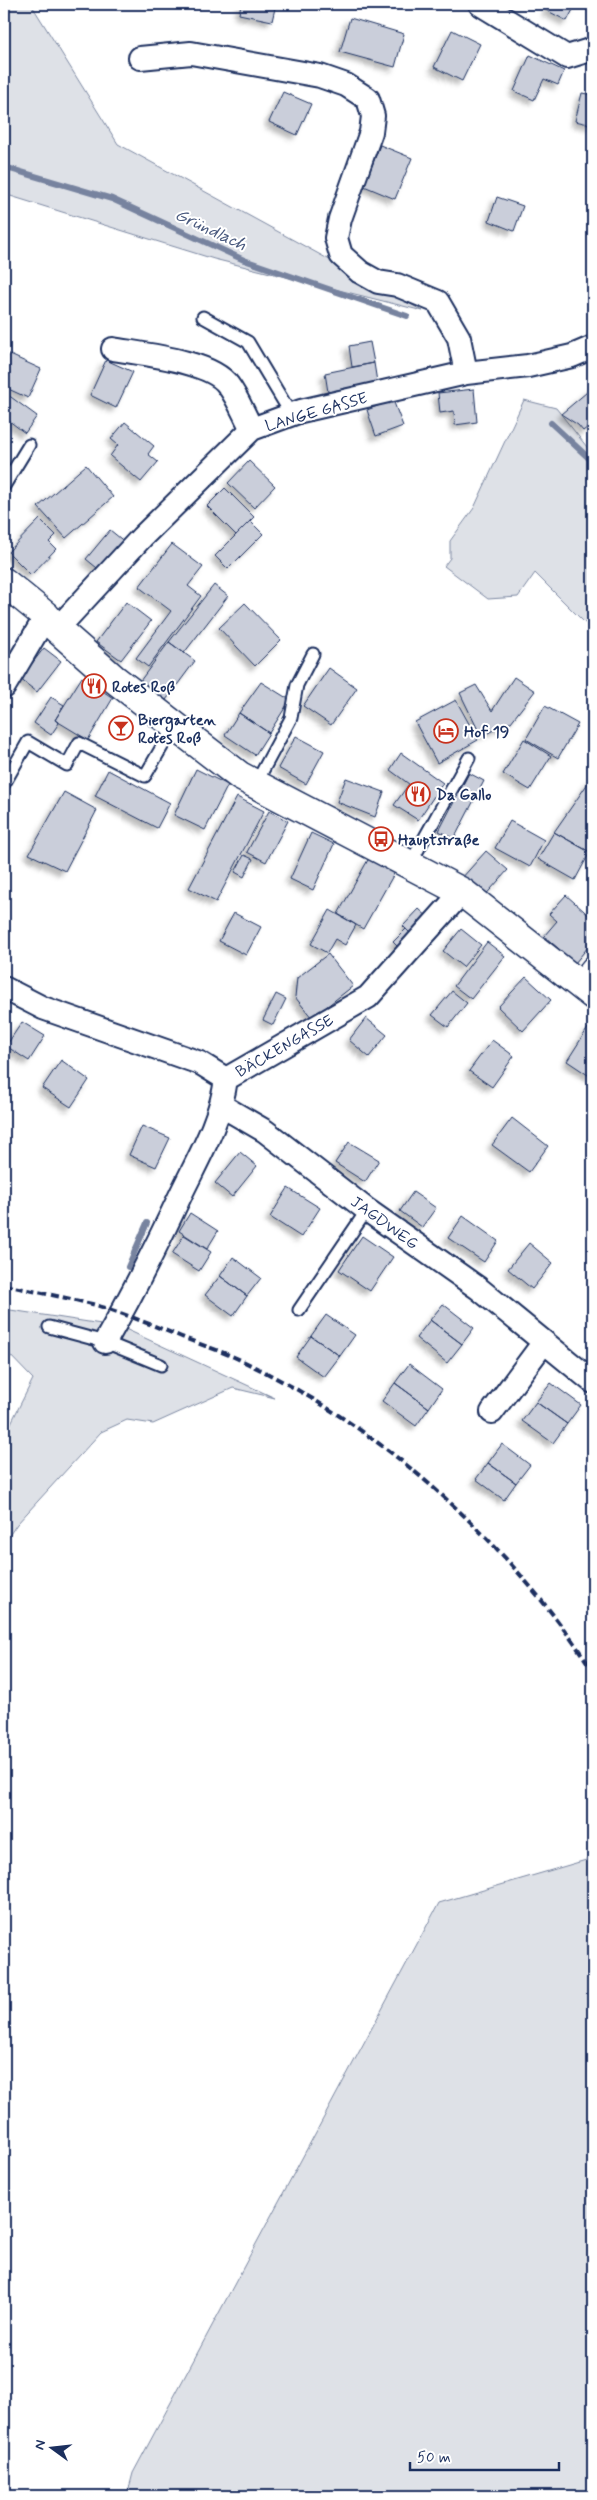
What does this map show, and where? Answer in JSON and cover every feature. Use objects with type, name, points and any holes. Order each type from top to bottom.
[{"type":"street","points":[[480,4],[567,57],[593,48]]},
{"type":"street","points":[[140,58],[191,54],[311,74],[346,85],[368,99],[373,116],[372,132],[340,219],[336,238],[341,255],[360,272],[378,282],[397,284],[438,302],[458,338],[466,372]]},
{"type":"street","name":"LANGE GASSE","points":[[4,687],[51,623],[142,538],[252,429],[291,414],[466,372],[528,366],[572,356],[593,347]]},
{"type":"street","points":[[113,349],[192,364],[210,371],[227,383],[252,429]]},
{"type":"street","points":[[4,582],[174,726],[255,785],[462,892],[589,983]]},
{"type":"street","name":"BÄCKENGASSE","points":[[105,1342],[135,1289],[222,1106],[226,1079],[368,997],[462,892]]},
{"type":"street","points":[[4,988],[43,1008],[200,1063],[226,1079]]},
{"type":"street","name":"JAGDWEG","points":[[222,1106],[265,1132],[367,1210],[478,1288],[593,1382]]},
{"type":"street","points":[[492,1412],[544,1342]]},
{"type":"lane","points":[[204,317],[248,342],[291,414]]},
{"type":"lane","points":[[4,486],[29,445]]},
{"type":"lane","points":[[255,785],[291,718],[298,685],[313,654]]},
{"type":"lane","points":[[4,784],[28,742],[67,765],[79,743],[145,776],[174,726]]},
{"type":"lane","points":[[410,864],[469,758]]},
{"type":"lane","points":[[299,1310],[367,1210]]},
{"type":"lane","points":[[49,1327],[105,1342],[161,1365]]},
{"type":"shaded area","points":[[4,4],[31,4],[118,144],[423,311],[214,259],[4,194]]},
{"type":"shaded area","points":[[524,400],[556,408],[591,452],[593,451],[593,631],[535,573],[518,597],[488,599],[444,566],[450,558],[450,541],[474,508]]},
{"type":"shaded area","points":[[4,1309],[121,1327],[275,1398],[233,1388],[153,1424],[127,1420],[101,1432],[17,1524],[4,1543],[4,1437],[33,1379],[4,1349]]},
{"type":"shaded area","points":[[593,1858],[593,2496],[127,2496],[133,2473],[439,1903]]},
{"type":"building","points":[[241,4],[276,4],[272,21],[239,14]]},
{"type":"building","points":[[550,4],[576,4],[567,21],[546,10]]},
{"type":"building","points":[[350,18],[404,34],[395,67],[340,52]]},
{"type":"building","points":[[452,30],[480,44],[462,81],[434,67]]},
{"type":"building","points":[[530,55],[564,71],[558,85],[544,79],[534,100],[514,91]]},
{"type":"building","points":[[283,92],[311,104],[297,135],[269,122]]},
{"type":"building","points":[[582,93],[593,95],[593,125],[575,121]]},
{"type":"building","points":[[380,145],[412,158],[395,199],[364,186]]},
{"type":"building","points":[[497,197],[523,206],[514,231],[489,221]]},
{"type":"building","points":[[370,342],[374,363],[352,367],[349,346]]},
{"type":"building","points":[[6,353],[41,369],[28,398],[4,387],[4,358]]},
{"type":"building","points":[[106,360],[133,372],[116,408],[90,395]]},
{"type":"building","points":[[374,363],[377,382],[328,392],[325,373]]},
{"type":"building","points":[[593,387],[593,423],[583,431],[578,425],[561,414]]},
{"type":"building","points":[[474,389],[477,422],[455,425],[454,411],[440,413],[438,393]]},
{"type":"building","points":[[4,392],[37,416],[25,433],[4,417]]},
{"type":"building","points":[[393,400],[403,426],[376,436],[367,410]]},
{"type":"building","points":[[125,422],[154,446],[148,454],[158,462],[141,482],[110,456],[118,445],[111,439]]},
{"type":"building","points":[[249,461],[275,486],[254,508],[228,483]]},
{"type":"building","points":[[86,465],[113,497],[66,538],[38,507]]},
{"type":"building","points":[[225,488],[254,517],[236,535],[207,506]]},
{"type":"building","points":[[40,519],[56,535],[49,542],[56,549],[31,575],[8,552]]},
{"type":"building","points":[[250,521],[263,534],[228,569],[215,556]]},
{"type":"building","points":[[110,530],[126,543],[102,572],[86,559]]},
{"type":"building","points":[[172,544],[203,567],[188,586],[201,596],[148,667],[136,658],[171,611],[139,587]]},
{"type":"building","points":[[214,585],[228,596],[184,653],[169,642]]},
{"type":"building","points":[[126,602],[151,621],[121,660],[96,642]]},
{"type":"building","points":[[245,603],[281,640],[255,666],[219,628]]},
{"type":"building","points":[[169,642],[195,661],[166,700],[140,681]]},
{"type":"building","points":[[44,648],[61,661],[37,692],[20,679]]},
{"type":"building","points":[[329,668],[357,688],[331,725],[303,706]]},
{"type":"building","points":[[82,677],[113,698],[88,740],[55,720]]},
{"type":"building","points":[[514,677],[535,691],[511,722],[481,736],[460,693],[476,685],[492,711]]},
{"type":"building","points":[[261,682],[290,700],[269,733],[239,713]]},
{"type":"building","points":[[51,697],[64,705],[55,720],[59,723],[51,735],[34,723]]},
{"type":"building","name":"Hof 19","points":[[456,700],[478,740],[437,763],[415,722]]},
{"type":"building","points":[[545,706],[578,724],[558,758],[526,739]]},
{"type":"building","points":[[239,713],[269,733],[255,755],[225,735]]},
{"type":"building","points":[[296,736],[324,751],[306,784],[278,768]]},
{"type":"building","points":[[524,739],[551,756],[530,790],[503,774]]},
{"type":"building","name":"Da Gallo","points":[[401,753],[443,783],[418,820],[394,805],[409,784],[390,770]]},
{"type":"building","points":[[196,769],[228,785],[205,830],[174,815]]},
{"type":"building","points":[[108,770],[170,803],[157,828],[95,796]]},
{"type":"building","points":[[469,773],[484,781],[454,839],[439,831]]},
{"type":"building","points":[[593,776],[593,854],[554,832]]},
{"type":"building","points":[[346,778],[384,792],[375,817],[337,802]]},
{"type":"building","points":[[64,792],[97,810],[65,871],[29,854]]},
{"type":"building","points":[[237,797],[264,811],[216,902],[189,888]]},
{"type":"building","points":[[269,811],[288,821],[266,862],[247,852]]},
{"type":"building","points":[[510,821],[544,840],[530,867],[495,848]]},
{"type":"building","points":[[554,832],[590,852],[575,880],[538,859]]},
{"type":"building","points":[[311,833],[334,844],[313,890],[290,879]]},
{"type":"building","points":[[486,851],[508,870],[482,899],[461,879]]},
{"type":"building","points":[[244,855],[253,859],[244,877],[235,872]]},
{"type":"building","points":[[369,858],[395,872],[363,929],[338,914]]},
{"type":"building","points":[[566,895],[593,919],[593,941],[575,963],[544,936],[557,921],[549,914]]},
{"type":"building","points":[[419,909],[429,918],[412,935],[403,926]]},
{"type":"building","points":[[330,910],[356,925],[345,945],[335,939],[327,953],[311,944]]},
{"type":"building","points":[[234,913],[261,927],[246,955],[219,941]]},
{"type":"building","points":[[406,929],[413,936],[400,949],[393,942]]},
{"type":"building","points":[[461,929],[481,945],[463,967],[443,951]]},
{"type":"building","points":[[487,942],[505,956],[471,999],[454,986]]},
{"type":"building","points":[[328,954],[353,986],[312,1018],[295,997],[297,978]]},
{"type":"building","points":[[526,977],[551,1000],[523,1031],[498,1007]]},
{"type":"building","points":[[452,991],[467,1003],[448,1027],[432,1015]]},
{"type":"building","points":[[276,994],[286,999],[273,1025],[263,1020]]},
{"type":"building","points":[[366,1018],[387,1035],[369,1057],[349,1040]]},
{"type":"building","points":[[22,1022],[45,1036],[29,1061],[6,1046]]},
{"type":"building","points":[[588,1028],[593,1031],[593,1073],[591,1077],[567,1061]]},
{"type":"building","points":[[492,1040],[514,1056],[492,1087],[469,1071]]},
{"type":"building","points":[[61,1060],[89,1080],[71,1107],[42,1088]]},
{"type":"building","points":[[512,1118],[548,1146],[529,1172],[492,1145]]},
{"type":"building","points":[[142,1126],[170,1138],[156,1167],[129,1155]]},
{"type":"building","points":[[349,1142],[379,1160],[365,1182],[335,1163]]},
{"type":"building","points":[[240,1152],[257,1166],[232,1197],[215,1183]]},
{"type":"building","points":[[288,1188],[320,1208],[301,1237],[270,1217]]},
{"type":"building","points":[[413,1192],[436,1208],[422,1227],[400,1211]]},
{"type":"building","points":[[190,1213],[218,1231],[207,1249],[179,1231]]},
{"type":"building","points":[[463,1216],[498,1241],[484,1262],[448,1238]]},
{"type":"building","points":[[184,1235],[211,1252],[199,1271],[172,1254]]},
{"type":"building","points":[[362,1236],[393,1257],[370,1291],[339,1270]]},
{"type":"building","points":[[529,1243],[553,1263],[532,1289],[508,1269]]},
{"type":"building","points":[[233,1257],[261,1278],[247,1296],[220,1276]]},
{"type":"building","points":[[220,1276],[247,1296],[233,1316],[205,1295]]},
{"type":"building","points":[[443,1304],[474,1328],[462,1344],[430,1320]]},
{"type":"building","points":[[326,1315],[355,1335],[340,1356],[311,1336]]},
{"type":"building","points":[[430,1320],[462,1344],[447,1363],[416,1338]]},
{"type":"building","points":[[311,1336],[340,1356],[324,1377],[296,1357]]},
{"type":"building","points":[[409,1364],[442,1389],[429,1408],[395,1383]]},
{"type":"building","points":[[395,1383],[429,1408],[416,1426],[382,1401]]},
{"type":"building","points":[[551,1383],[581,1405],[567,1424],[536,1402]]},
{"type":"building","points":[[536,1402],[567,1424],[553,1443],[522,1421]]},
{"type":"building","points":[[502,1444],[530,1465],[516,1483],[488,1463]]},
{"type":"building","points":[[488,1463],[516,1483],[504,1500],[476,1479]]},
{"type":"waterway","name":"Gründlach","points":[[4,167],[112,199],[244,260],[407,316]]},
{"type":"waterway","name":"Gründlach","points":[[551,423],[593,462]]},
{"type":"waterway","points":[[128,1267],[147,1223]]},
{"type":"railway","points":[[4,1285],[92,1304],[135,1318],[234,1357],[287,1384],[339,1416],[388,1451],[435,1489],[479,1531],[521,1575],[559,1622],[593,1671]]},
{"type":"place","name":"Rotes Roß","points":[[94,686]]},
{"type":"place","name":"Biergarten Rotes Roß","points":[[121,728]]},
{"type":"place","name":"Hof 19","points":[[446,731]]},
{"type":"place","name":"Da Gallo","points":[[418,794]]},
{"type":"place","name":"Hauptstraße","points":[[381,839]]}]
